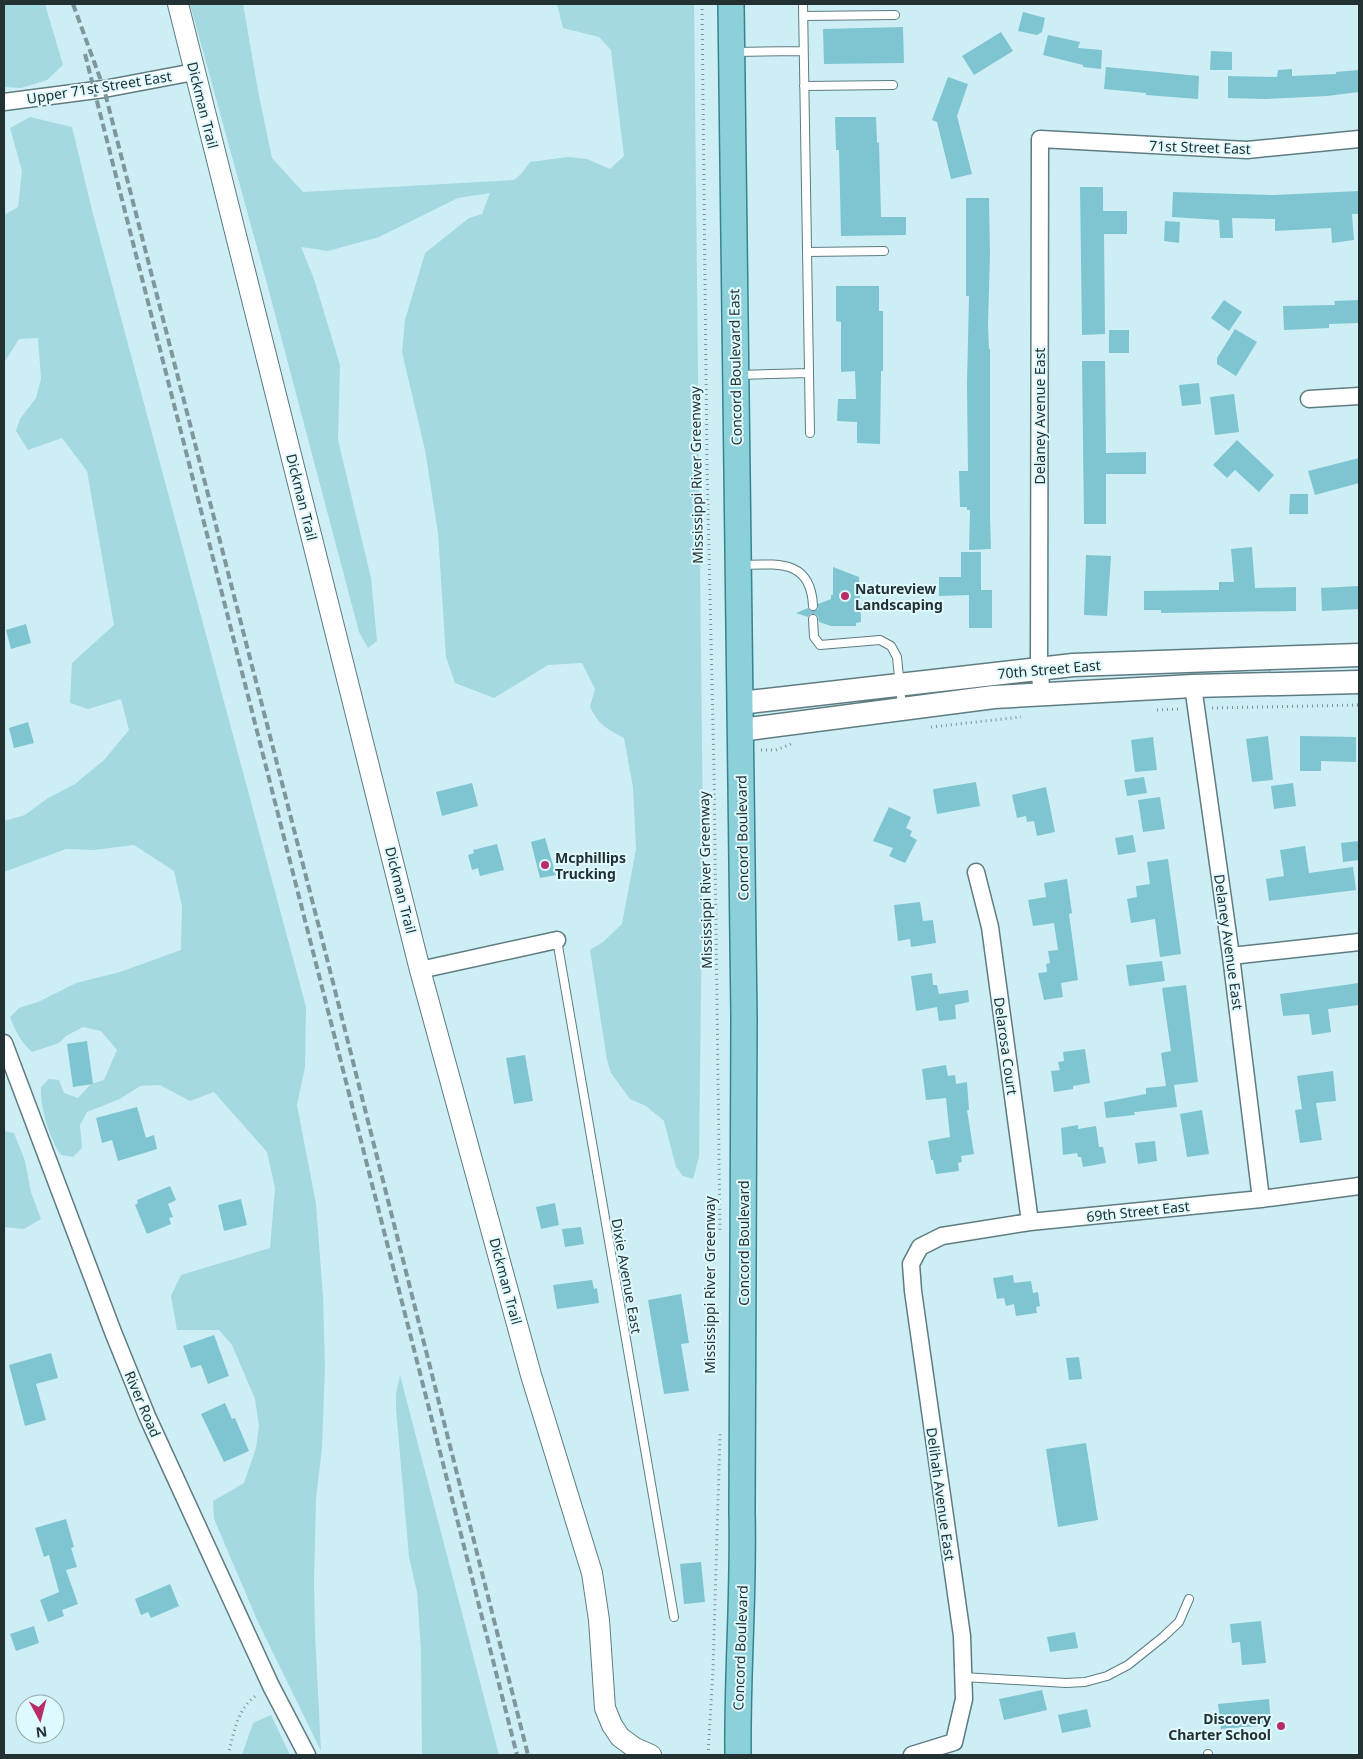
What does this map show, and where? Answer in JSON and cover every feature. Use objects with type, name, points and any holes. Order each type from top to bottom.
[{"type":"main road","name":"Concord Boulevard East","points":[[731,4],[741,740]]},
{"type":"main road","name":"70th Street East","points":[[740,703],[1073,665],[1359,655]]},
{"type":"main road","name":"70th Street East","points":[[741,740],[902,709],[994,697],[1193,686],[1359,682]]},
{"type":"main road","name":"Concord Boulevard","points":[[738,1755],[737,1723],[743,1561],[744,1018],[741,740]]},
{"type":"street","name":"Dickman Trail","points":[[178,4],[420,970],[531,1375],[592,1573],[599,1620],[605,1708],[612,1725],[620,1737],[635,1748],[651,1755]]},
{"type":"street","name":"Upper 71st Street East","points":[[4,102],[98,90],[194,72]]},
{"type":"street","name":"71st Street East","points":[[1040,139],[1247,150],[1359,139]]},
{"type":"street","name":"Delaney Avenue East","points":[[1040,139],[1039,668],[1042,693]]},
{"type":"street","points":[[1308,399],[1359,396]]},
{"type":"street","name":"Delaney Avenue East","points":[[1193,686],[1231,956],[1261,1199]]},
{"type":"street","name":"Delarosa Court","points":[[976,872],[990,927],[1030,1222]]},
{"type":"street","points":[[420,970],[557,940]]},
{"type":"street","points":[[1231,956],[1359,942]]},
{"type":"street","name":"River Road","points":[[4,1043],[112,1332],[143,1408],[271,1686],[306,1755]]},
{"type":"street","name":"69th Street East","points":[[920,1247],[942,1236],[1030,1222],[1261,1199],[1359,1186]]},
{"type":"street","name":"Delihah Avenue East","points":[[912,1755],[954,1742],[964,1699],[962,1636],[913,1291],[911,1264],[920,1247]]},
{"type":"lane","points":[[803,4],[810,432]]},
{"type":"lane","points":[[803,16],[895,15]]},
{"type":"lane","points":[[732,52],[803,51]]},
{"type":"lane","points":[[804,86],[893,85]]},
{"type":"lane","points":[[807,252],[884,251]]},
{"type":"lane","points":[[735,375],[809,373]]},
{"type":"lane","points":[[738,564],[769,564],[797,570],[806,577],[812,592],[813,606]]},
{"type":"lane","points":[[813,619],[814,637],[820,645],[880,640],[891,646],[897,657],[902,709]]},
{"type":"lane","name":"Dixie Avenue East","points":[[557,940],[674,1617]]},
{"type":"lane","points":[[963,1677],[1076,1683],[1106,1676],[1128,1665],[1179,1622],[1189,1599]]},
{"type":"path","name":"Mississippi River Greenway","points":[[702,4],[707,463],[714,753],[720,1235]]},
{"type":"path","points":[[1148,710],[1359,705]]},
{"type":"path","points":[[925,728],[1024,717]]},
{"type":"path","points":[[714,753],[741,740],[776,750],[796,742]]},
{"type":"path","points":[[708,1755],[713,1669],[720,1433]]},
{"type":"path","points":[[228,1755],[240,1712],[250,1699],[271,1686]]},
{"type":"shaded area","points":[[4,4],[45,4],[63,65],[47,80],[21,88],[4,87]]},
{"type":"shaded area","points":[[190,4],[243,4],[272,158],[303,192],[514,180],[530,162],[568,157],[587,159],[610,169],[624,156],[611,50],[599,37],[563,28],[557,4],[694,4],[703,838],[699,1157],[693,1179],[683,1176],[676,1167],[664,1121],[646,1106],[630,1099],[611,1073],[607,1060],[590,950],[603,942],[622,924],[636,849],[633,787],[624,738],[604,726],[593,713],[590,707],[595,689],[582,663],[548,665],[494,698],[455,683],[446,657],[438,533],[425,450],[402,352],[405,320],[425,253],[469,218],[482,214],[490,193],[458,198],[379,237],[328,251],[301,247],[314,279],[340,365],[338,440],[371,578],[377,641],[368,648],[359,632],[266,280]]},
{"type":"shaded area","points":[[30,117],[72,127],[92,210],[306,1007],[305,1067],[297,1105],[316,1204],[323,1297],[325,1366],[322,1448],[316,1499],[314,1581],[321,1751],[258,1622],[214,1519],[213,1501],[244,1483],[256,1448],[259,1426],[255,1399],[232,1345],[219,1330],[177,1330],[171,1296],[181,1275],[270,1248],[275,1188],[267,1152],[214,1092],[190,1101],[160,1085],[140,1086],[120,1099],[87,1112],[80,1125],[82,1148],[73,1157],[61,1155],[46,1122],[41,1087],[49,1079],[59,1080],[64,1093],[78,1098],[91,1084],[104,1080],[117,1050],[101,1031],[83,1027],[66,1036],[59,1043],[32,1052],[19,1036],[10,1017],[19,1008],[38,1002],[76,983],[120,972],[181,950],[182,906],[174,871],[134,845],[94,850],[66,849],[4,872],[4,821],[25,815],[48,798],[75,784],[104,760],[129,730],[121,699],[88,709],[70,703],[72,663],[114,625],[87,471],[62,438],[28,450],[16,431],[20,419],[36,398],[41,379],[38,338],[19,339],[4,363],[4,215],[18,207],[22,171],[10,128]]},
{"type":"shaded area","points":[[4,1131],[14,1133],[25,1161],[31,1192],[41,1219],[24,1229],[4,1227]]},
{"type":"shaded area","points":[[400,1375],[499,1755],[422,1755],[421,1652],[417,1592],[409,1557],[396,1409],[396,1394]]},
{"type":"shaded area","points":[[271,1715],[290,1755],[242,1755],[253,1723]]},
{"type":"building","points":[[1023,12],[1045,18],[1042,32],[1037,35],[1018,31]]},
{"type":"building","points":[[903,27],[904,63],[824,64],[823,29]]},
{"type":"building","points":[[1001,32],[1013,51],[974,75],[962,56]]},
{"type":"building","points":[[1048,35],[1080,42],[1078,48],[1102,50],[1101,69],[1083,67],[1083,65],[1043,55]]},
{"type":"building","points":[[1211,51],[1232,52],[1232,70],[1210,70]]},
{"type":"building","points":[[1106,67],[1199,76],[1198,99],[1146,95],[1146,93],[1104,89]]},
{"type":"building","points":[[1292,69],[1292,76],[1336,74],[1336,72],[1359,70],[1359,92],[1327,96],[1266,99],[1228,98],[1228,76],[1277,77],[1278,70]]},
{"type":"building","points":[[948,77],[968,84],[957,116],[972,174],[951,179],[937,122],[932,120]]},
{"type":"building","points":[[835,117],[876,117],[877,143],[879,142],[881,217],[906,217],[906,235],[841,236],[839,150],[836,150]]},
{"type":"building","points":[[1080,187],[1103,187],[1103,211],[1127,211],[1127,234],[1104,234],[1105,334],[1082,335]]},
{"type":"building","points":[[1359,191],[1359,214],[1352,214],[1354,240],[1332,243],[1331,228],[1275,231],[1275,219],[1232,218],[1233,238],[1220,238],[1219,220],[1172,217],[1173,192],[1274,195]]},
{"type":"building","points":[[966,198],[989,198],[990,255],[988,325],[990,349],[991,549],[969,550],[970,510],[967,510],[967,507],[960,507],[959,471],[968,471],[967,383],[969,296],[966,296]]},
{"type":"building","points":[[1165,221],[1180,222],[1179,243],[1164,241]]},
{"type":"building","points":[[836,286],[879,286],[879,311],[883,311],[880,444],[857,443],[857,422],[837,421],[838,399],[856,399],[855,371],[841,372],[841,322],[836,321]]},
{"type":"building","points":[[1224,300],[1242,312],[1229,331],[1211,318]]},
{"type":"building","points":[[1359,300],[1359,323],[1329,324],[1329,328],[1284,330],[1283,306],[1335,305],[1334,301]]},
{"type":"building","points":[[1235,329],[1257,342],[1236,376],[1217,364],[1217,358]]},
{"type":"building","points":[[1109,330],[1129,330],[1129,353],[1109,353]]},
{"type":"building","points":[[1082,361],[1105,361],[1106,453],[1146,452],[1146,474],[1106,474],[1106,524],[1084,524]]},
{"type":"building","points":[[1199,383],[1201,404],[1182,406],[1179,385]]},
{"type":"building","points":[[1234,394],[1239,432],[1215,435],[1210,397]]},
{"type":"building","points":[[1237,440],[1274,475],[1259,492],[1235,470],[1227,478],[1213,465]]},
{"type":"building","points":[[1359,458],[1359,483],[1315,495],[1308,471]]},
{"type":"building","points":[[1290,494],[1308,494],[1308,514],[1289,514]]},
{"type":"building","points":[[1252,547],[1255,588],[1296,587],[1296,611],[1161,613],[1161,610],[1144,610],[1144,591],[1219,590],[1219,582],[1234,582],[1231,549]]},
{"type":"building","points":[[961,552],[981,552],[981,590],[992,590],[992,628],[969,628],[969,595],[939,596],[939,577],[961,577]]},
{"type":"building","points":[[1086,555],[1111,556],[1107,616],[1084,615]]},
{"type":"building","name":"Natureview Landscaping","points":[[833,567],[859,577],[861,622],[856,623],[856,626],[831,626],[819,622],[818,616],[815,614],[810,614],[808,617],[796,613],[808,608],[810,611],[814,611],[818,609],[818,604],[831,599],[831,595],[833,595]]},
{"type":"building","points":[[1358,586],[1359,609],[1322,611],[1321,588]]},
{"type":"building","points":[[26,624],[31,643],[11,649],[6,630]]},
{"type":"building","points":[[28,722],[34,743],[14,748],[9,728]]},
{"type":"building","points":[[1268,736],[1273,780],[1252,782],[1246,739]]},
{"type":"building","points":[[1300,736],[1356,737],[1356,762],[1321,761],[1321,771],[1300,771]]},
{"type":"building","points":[[1153,737],[1157,770],[1135,772],[1131,740]]},
{"type":"building","points":[[1144,777],[1147,793],[1127,796],[1124,780]]},
{"type":"building","points":[[976,782],[980,806],[937,814],[934,789]]},
{"type":"building","points":[[472,783],[478,806],[442,816],[436,792]]},
{"type":"building","points":[[1293,783],[1296,806],[1274,809],[1271,786]]},
{"type":"building","points":[[1046,787],[1055,832],[1037,836],[1034,821],[1027,822],[1026,816],[1017,818],[1012,795]]},
{"type":"building","points":[[1160,797],[1165,829],[1143,832],[1138,800]]},
{"type":"building","points":[[889,807],[911,817],[906,828],[912,831],[910,836],[917,840],[905,863],[889,856],[893,848],[873,841]]},
{"type":"building","points":[[1133,835],[1136,852],[1118,855],[1115,838]]},
{"type":"building","name":"Mcphillips Trucking","points":[[545,838],[556,875],[540,878],[531,842]]},
{"type":"building","points":[[1359,841],[1359,860],[1343,862],[1341,843]]},
{"type":"building","points":[[497,844],[504,870],[480,876],[478,868],[472,870],[468,855],[474,853],[473,850]]},
{"type":"building","points":[[1305,846],[1309,873],[1353,867],[1356,890],[1269,901],[1266,879],[1284,876],[1280,850]]},
{"type":"building","points":[[1168,859],[1181,954],[1160,957],[1155,919],[1131,923],[1127,899],[1137,897],[1136,886],[1150,884],[1147,862]]},
{"type":"building","points":[[1067,879],[1072,913],[1069,914],[1078,980],[1061,983],[1063,997],[1044,1000],[1038,973],[1047,972],[1046,964],[1050,963],[1048,951],[1058,950],[1054,923],[1033,926],[1028,900],[1046,897],[1044,883]]},
{"type":"building","points":[[920,902],[923,921],[933,920],[936,943],[911,947],[910,939],[898,941],[894,905]]},
{"type":"building","points":[[1162,961],[1165,981],[1129,986],[1126,965]]},
{"type":"building","points":[[932,973],[933,985],[937,985],[939,994],[968,990],[969,1002],[955,1005],[956,1019],[939,1021],[937,1007],[916,1011],[911,976]]},
{"type":"building","points":[[1359,983],[1359,1005],[1328,1009],[1331,1032],[1312,1035],[1309,1014],[1283,1016],[1280,994]]},
{"type":"building","points":[[1186,985],[1198,1082],[1174,1085],[1177,1107],[1134,1112],[1135,1115],[1106,1118],[1104,1102],[1146,1094],[1146,1088],[1166,1086],[1161,1053],[1171,1051],[1162,988]]},
{"type":"building","points":[[87,1041],[93,1084],[73,1087],[67,1044]]},
{"type":"building","points":[[1085,1049],[1090,1083],[1073,1086],[1073,1089],[1054,1092],[1051,1071],[1060,1070],[1058,1062],[1064,1061],[1063,1052]]},
{"type":"building","points":[[525,1055],[533,1101],[514,1104],[506,1058]]},
{"type":"building","points":[[946,1065],[948,1076],[955,1075],[956,1084],[967,1082],[969,1110],[967,1110],[974,1154],[961,1156],[962,1162],[958,1163],[959,1171],[936,1174],[933,1160],[931,1160],[928,1141],[950,1137],[946,1098],[926,1100],[922,1069]]},
{"type":"building","points":[[1333,1071],[1336,1101],[1316,1103],[1322,1140],[1300,1143],[1295,1110],[1302,1109],[1297,1076]]},
{"type":"building","points":[[137,1107],[146,1138],[154,1135],[157,1149],[118,1161],[112,1140],[102,1143],[96,1118]]},
{"type":"building","points":[[1202,1110],[1209,1154],[1187,1157],[1180,1114]]},
{"type":"building","points":[[1078,1125],[1078,1129],[1096,1126],[1099,1147],[1103,1147],[1106,1163],[1083,1167],[1081,1157],[1078,1157],[1077,1153],[1063,1155],[1061,1128]]},
{"type":"building","points":[[1155,1141],[1157,1161],[1138,1164],[1135,1143]]},
{"type":"building","points":[[170,1186],[176,1200],[168,1204],[173,1217],[169,1218],[171,1224],[147,1234],[135,1205],[138,1203],[137,1200]]},
{"type":"building","points":[[241,1199],[247,1225],[224,1231],[218,1205]]},
{"type":"building","points":[[555,1203],[559,1225],[541,1229],[536,1207]]},
{"type":"building","points":[[581,1227],[584,1244],[565,1247],[562,1229]]},
{"type":"building","points":[[1013,1275],[1014,1283],[1031,1281],[1033,1293],[1038,1292],[1040,1306],[1036,1307],[1037,1313],[1016,1316],[1014,1304],[1006,1306],[1004,1298],[997,1299],[993,1278]]},
{"type":"building","points":[[592,1280],[594,1289],[597,1288],[599,1303],[557,1309],[553,1285]]},
{"type":"building","points":[[681,1294],[689,1343],[681,1344],[689,1391],[664,1394],[648,1300]]},
{"type":"building","points":[[214,1335],[229,1376],[208,1384],[201,1365],[191,1368],[183,1346]]},
{"type":"building","points":[[51,1353],[58,1378],[36,1384],[46,1420],[25,1426],[9,1365]]},
{"type":"building","points":[[1079,1357],[1082,1379],[1069,1380],[1066,1358]]},
{"type":"building","points":[[225,1403],[232,1419],[235,1418],[249,1451],[224,1462],[201,1414]]},
{"type":"building","points":[[1086,1443],[1098,1520],[1058,1527],[1046,1449]]},
{"type":"building","points":[[66,1519],[74,1547],[71,1548],[77,1567],[66,1570],[78,1604],[62,1610],[64,1616],[48,1622],[40,1600],[59,1592],[49,1555],[44,1557],[35,1528]]},
{"type":"building","points":[[701,1562],[705,1602],[684,1604],[680,1564]]},
{"type":"building","points":[[170,1584],[179,1606],[151,1618],[148,1612],[141,1615],[135,1599]]},
{"type":"building","points":[[1261,1621],[1266,1663],[1242,1665],[1240,1642],[1232,1643],[1230,1624]]},
{"type":"building","points":[[34,1626],[39,1643],[16,1651],[10,1634]]},
{"type":"building","points":[[1075,1632],[1078,1648],[1050,1652],[1047,1637]]},
{"type":"building","points":[[1042,1690],[1047,1710],[1004,1720],[999,1699]]},
{"type":"building","points":[[1269,1699],[1271,1725],[1221,1729],[1218,1704]]},
{"type":"building","points":[[1087,1709],[1091,1727],[1062,1733],[1058,1715]]},
{"type":"railway","points":[[73,4],[104,89],[320,931],[528,1755]]},
{"type":"railway","points":[[85,54],[517,1755]]},
{"type":"place","name":"Natureview Landscaping","points":[[845,596]]},
{"type":"place","name":"Mcphillips Trucking","points":[[545,865]]},
{"type":"place","name":"Discovery Charter School","points":[[1281,1726]]}]
